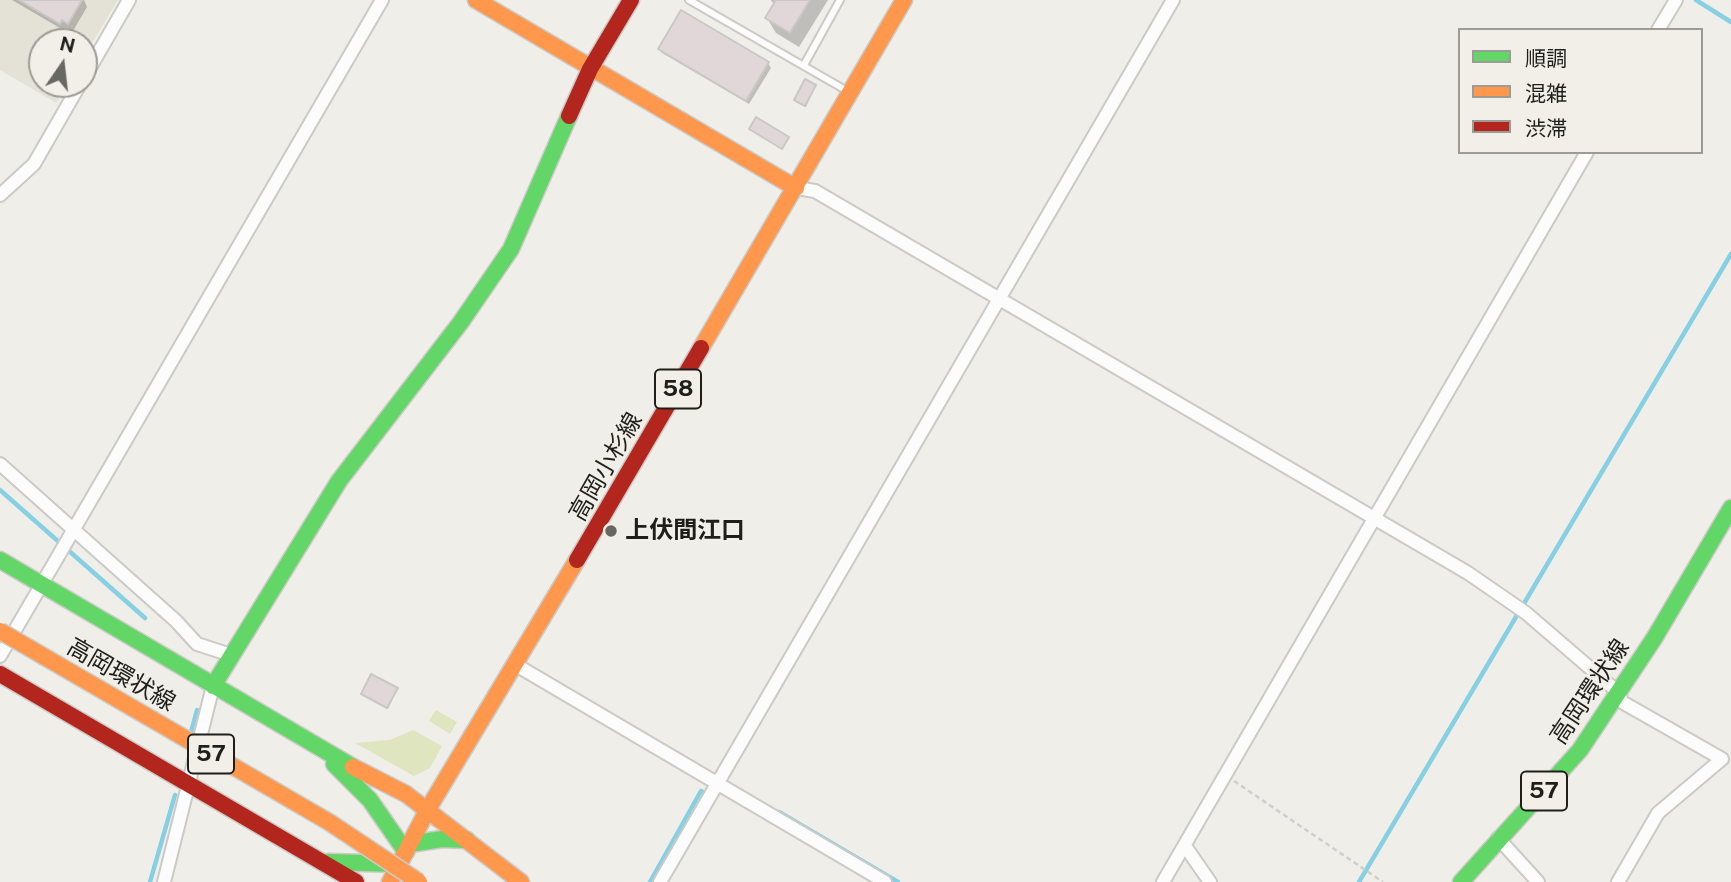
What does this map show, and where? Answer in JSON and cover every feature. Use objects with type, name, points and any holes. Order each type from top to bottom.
[{"type":"main road","points":[[476,0],[796,188]]},
{"type":"main road","points":[[214,686],[339,481],[461,322],[511,249],[590,69],[631,0]]},
{"type":"main road","name":"高岡小杉線","points":[[428,809],[516,665],[904,0]]},
{"type":"main road","name":"高岡環状線","points":[[1461,882],[1580,750],[1619,693],[1731,508]]},
{"type":"main road","name":"57","points":[[0,560],[318,748],[428,809]]},
{"type":"main road","name":"高岡環状線","points":[[0,631],[329,822],[421,882]]},
{"type":"main road","name":"57","points":[[0,674],[356,882]]},
{"type":"main road","points":[[318,748],[370,800],[421,882]]},
{"type":"main road","points":[[390,882],[428,809],[521,882]]},
{"type":"main road","points":[[316,861],[404,854],[442,839],[467,840]]},
{"type":"street","points":[[98,54],[129,0]]},
{"type":"street","points":[[0,656],[382,0]]},
{"type":"street","points":[[660,882],[1173,0]]},
{"type":"street","points":[[1659,28],[1676,0]]},
{"type":"street","points":[[0,195],[34,164],[72,98]]},
{"type":"street","points":[[1163,882],[1586,154]]},
{"type":"street","points":[[796,188],[815,191],[1468,573],[1526,613],[1619,693],[1622,702],[1722,759],[1658,813],[1618,882]]},
{"type":"street","points":[[0,464],[176,621],[197,644],[231,655]]},
{"type":"street","points":[[516,665],[885,882]]},
{"type":"street","points":[[164,882],[214,686]]},
{"type":"street","points":[[1498,838],[1538,882]]},
{"type":"street","points":[[1185,846],[1210,882]]},
{"type":"lane","points":[[689,0],[851,93]]},
{"type":"lane","points":[[804,65],[840,0]]},
{"type":"path","points":[[1226,775],[1383,882]]},
{"type":"shaded area","points":[[0,0],[118,0],[98,33],[98,28],[28,28],[28,86],[0,70]]},
{"type":"green space","points":[[436,710],[457,722],[450,734],[429,721]]},
{"type":"green space","points":[[413,730],[442,746],[430,768],[414,776],[355,743],[390,740]]},
{"type":"building","points":[[19,0],[82,0],[68,24],[62,20],[60,24]]},
{"type":"building","points":[[776,0],[810,0],[790,33],[765,18]]},
{"type":"building","points":[[681,10],[769,62],[746,101],[658,49]]},
{"type":"building","points":[[805,79],[816,85],[805,106],[794,100]]},
{"type":"building","points":[[756,117],[789,137],[782,149],[749,129]]},
{"type":"building","points":[[371,674],[398,688],[387,708],[361,694]]},
{"type":"waterway","points":[[1696,0],[1731,22]]},
{"type":"waterway","points":[[1359,882],[1731,254]]},
{"type":"waterway","points":[[0,490],[145,618]]},
{"type":"waterway","points":[[190,736],[197,710]]},
{"type":"waterway","points":[[650,882],[701,791],[707,794]]},
{"type":"waterway","points":[[150,882],[175,795]]},
{"type":"waterway","points":[[779,812],[898,882]]},
{"type":"traffic: fast","points":[[213,686],[339,481],[461,322],[511,249],[569,116]]},
{"type":"traffic: fast","points":[[1461,882],[1580,750],[1655,637],[1731,508]]},
{"type":"traffic: fast","points":[[0,560],[353,767]]},
{"type":"traffic: fast","points":[[334,764],[370,800],[406,852]]},
{"type":"traffic: fast","points":[[410,844],[442,839],[467,840]]},
{"type":"traffic: fast","points":[[328,862],[399,864]]},
{"type":"traffic: slow","points":[[476,0],[796,188]]},
{"type":"traffic: slow","points":[[701,348],[904,0]]},
{"type":"traffic: slow","points":[[390,882],[428,809],[577,560]]},
{"type":"traffic: slow","points":[[0,631],[329,822],[419,882]]},
{"type":"traffic: slow","points":[[353,767],[406,794],[521,882]]},
{"type":"traffic: jam","points":[[569,116],[590,69],[631,0]]},
{"type":"traffic: jam","points":[[577,560],[701,348]]},
{"type":"traffic: jam","points":[[0,674],[356,882]]},
{"type":"place","name":"上伏間江口","points":[[611,531]]}]
